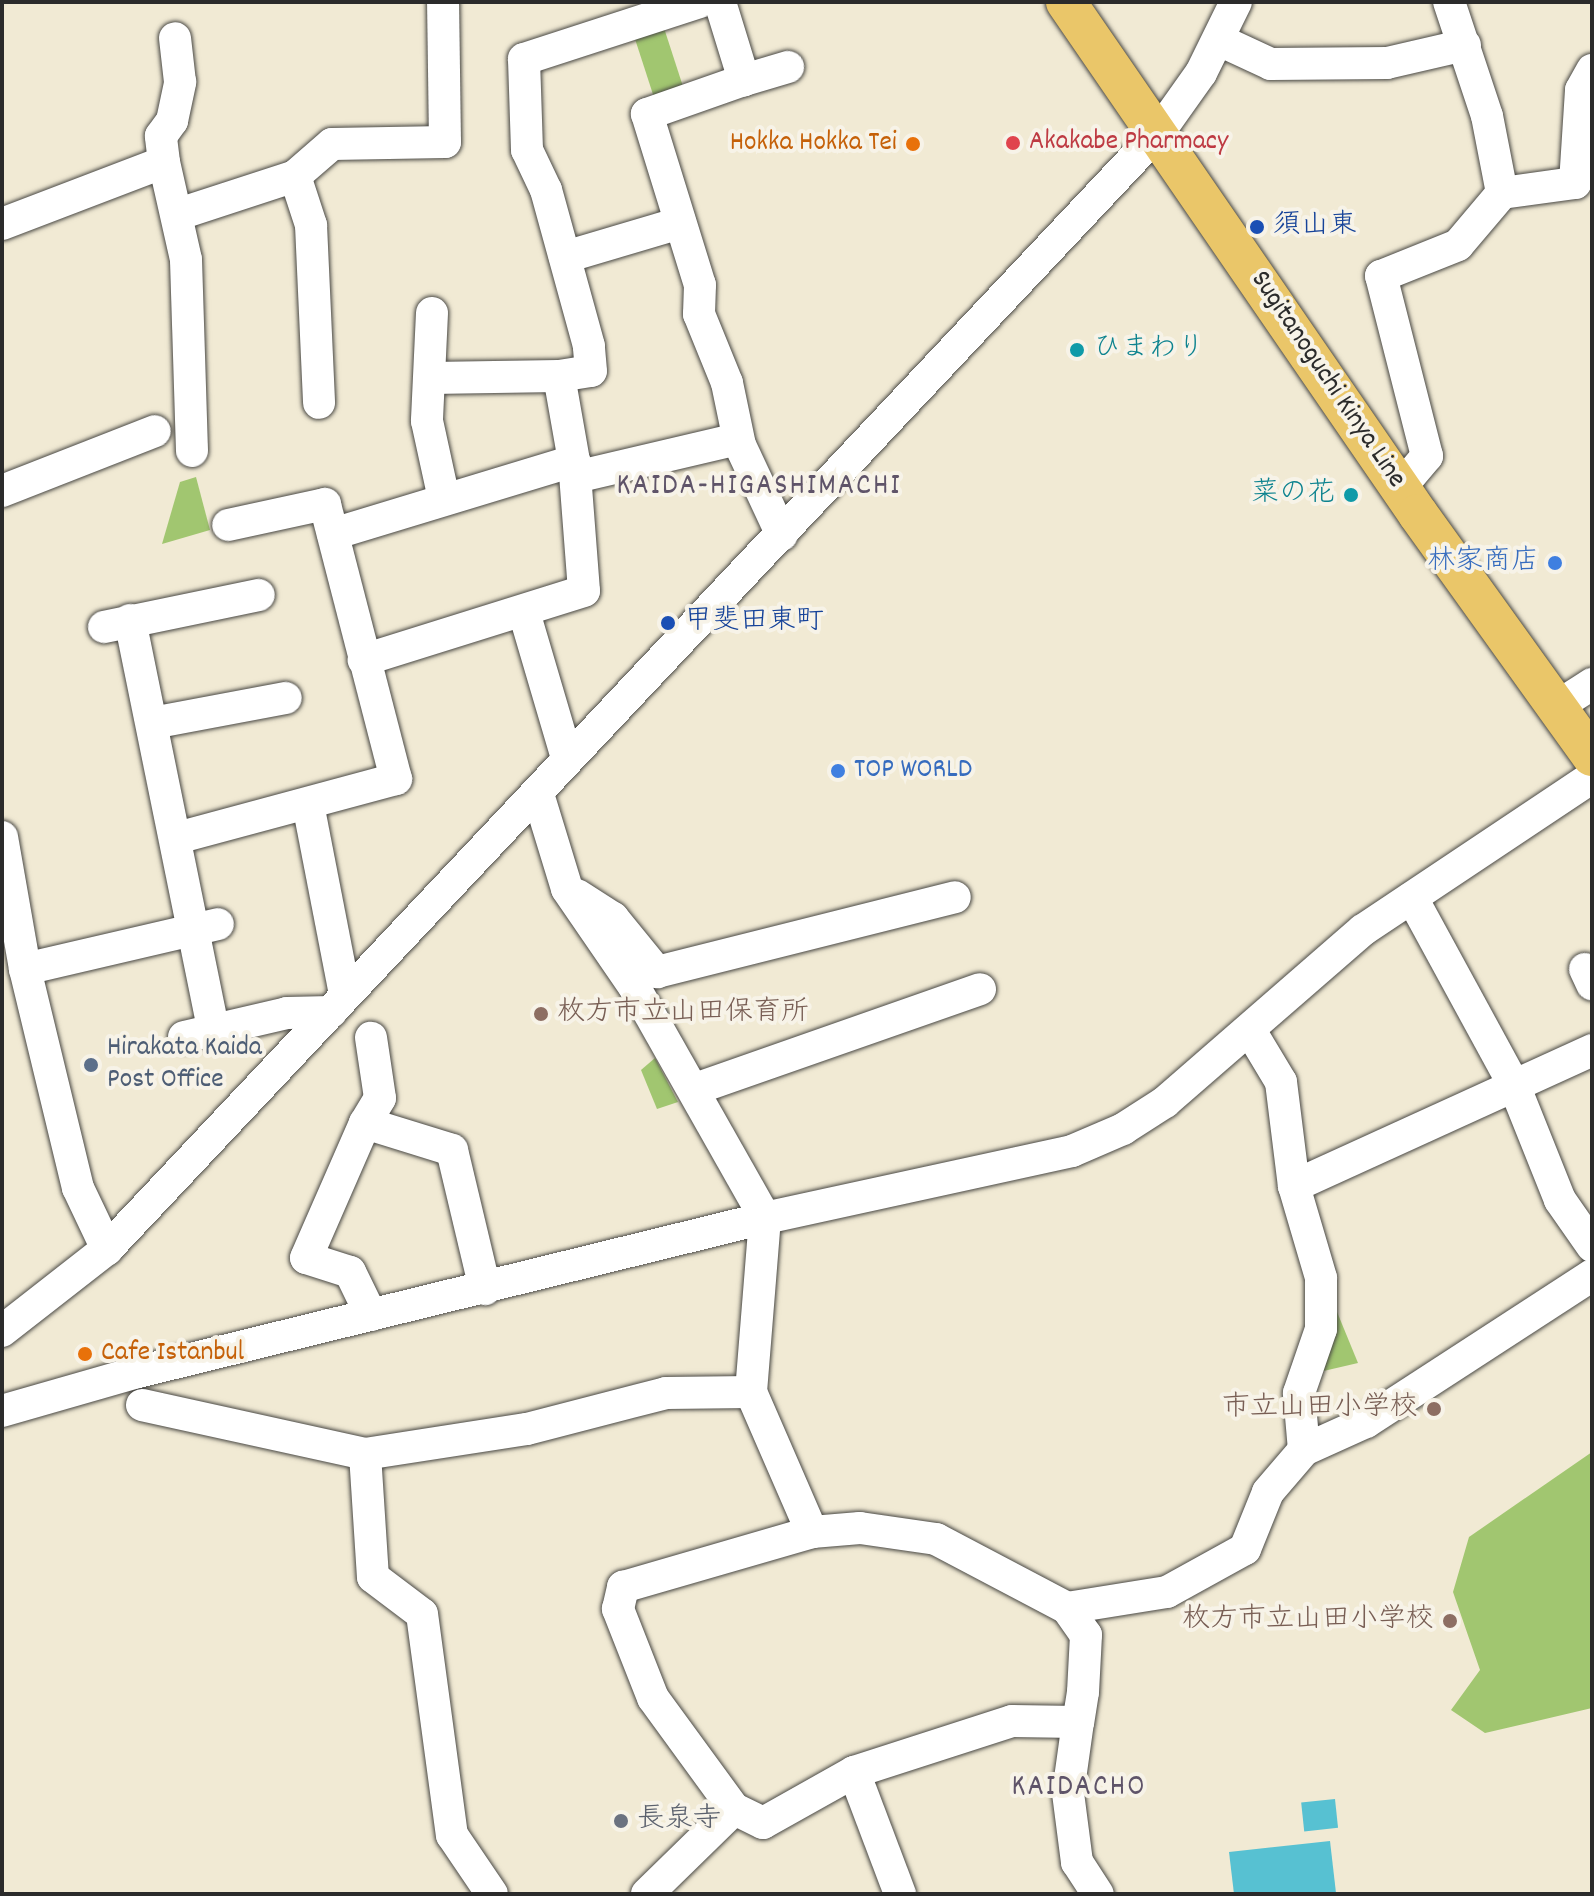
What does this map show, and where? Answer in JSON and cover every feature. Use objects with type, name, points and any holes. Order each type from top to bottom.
[{"type":"main road","name":"Sugitanoguchi Kinya Line","points":[[1066,2],[1159,132],[1400,488],[1592,756]]},
{"type":"street","points":[[179,214],[295,176],[332,144],[445,142],[443,2]]},
{"type":"street","points":[[431,378],[559,376],[591,371],[546,190],[527,150],[524,59],[699,2]]},
{"type":"street","points":[[720,2],[744,80]]},
{"type":"street","points":[[2,1331],[107,1249],[1159,132],[1219,40],[1236,2]]},
{"type":"street","points":[[1449,2],[1487,116],[1502,193]]},
{"type":"street","points":[[175,38],[180,82],[172,121],[161,136],[164,162],[179,214],[192,451]]},
{"type":"street","points":[[1219,40],[1271,64],[1387,63],[1465,45]]},
{"type":"street","points":[[782,535],[738,439],[727,383],[699,314],[700,285],[647,114],[788,67]]},
{"type":"street","points":[[1400,488],[1427,456],[1381,276],[1458,245],[1502,193],[1575,183],[1581,90],[1592,70]]},
{"type":"street","points":[[2,224],[164,162]]},
{"type":"street","points":[[295,176],[311,225],[303,296],[319,403]]},
{"type":"street","points":[[565,257],[680,223]]},
{"type":"street","points":[[432,313],[427,421],[444,499]]},
{"type":"street","points":[[364,660],[584,591],[575,469],[559,376]]},
{"type":"street","points":[[2,491],[155,431]]},
{"type":"street","points":[[333,534],[444,499],[575,469],[738,439]]},
{"type":"street","points":[[177,838],[396,779],[325,504],[228,525]]},
{"type":"street","points":[[259,595],[117,624],[152,723],[177,838],[206,927],[199,1033],[338,1003]]},
{"type":"street","points":[[524,612],[567,758]]},
{"type":"street","points":[[1556,707],[1592,684]]},
{"type":"street","points":[[152,723],[286,698]]},
{"type":"street","points":[[2,1411],[138,1372],[765,1218],[1072,1151],[1123,1129],[1165,1102],[1251,1032],[1363,930],[1592,777]]},
{"type":"street","points":[[538,794],[567,889],[635,988],[695,1089],[765,1218],[751,1392],[812,1532]]},
{"type":"street","points":[[308,804],[338,1003]]},
{"type":"street","points":[[2,837],[25,969],[78,1188],[107,1249]]},
{"type":"street","points":[[567,889],[613,918],[657,972],[955,897]]},
{"type":"street","points":[[1412,898],[1514,1085],[1550,1180],[1592,1246]]},
{"type":"street","points":[[25,969],[206,927]]},
{"type":"street","points":[[695,1089],[980,989]]},
{"type":"street","points":[[1251,1032],[1281,1082],[1294,1186],[1321,1278],[1321,1329],[1299,1393],[1304,1450]]},
{"type":"street","points":[[371,1038],[380,1098],[365,1123],[306,1258],[350,1272],[371,1315]]},
{"type":"street","points":[[1294,1186],[1592,1050]]},
{"type":"street","points":[[365,1123],[452,1150],[485,1289]]},
{"type":"street","points":[[1067,1608],[1167,1592],[1245,1549],[1268,1492],[1304,1450],[1366,1422],[1592,1275]]},
{"type":"street","points":[[142,1405],[365,1454],[527,1429],[666,1393],[751,1392]]},
{"type":"street","points":[[365,1454],[373,1577],[422,1614],[452,1835],[492,1894]]},
{"type":"street","points":[[1078,1722],[1012,1721],[854,1772],[763,1823],[734,1809],[653,1698],[618,1609],[623,1587],[812,1532],[860,1528],[936,1539],[1067,1608],[1086,1635],[1078,1722],[1068,1793],[1077,1862],[1098,1894]]},
{"type":"street","points":[[854,1772],[900,1894]]},
{"type":"street","points":[[647,1894],[734,1809]]},
{"type":"green space","points":[[664,28],[685,92],[655,101],[635,38]]},
{"type":"green space","points":[[196,477],[210,530],[162,544],[180,482]]},
{"type":"green space","points":[[655,1058],[678,1102],[657,1109],[641,1070]]},
{"type":"green space","points":[[1335,1307],[1358,1363],[1315,1373]]},
{"type":"green space","points":[[1592,1452],[1592,1708],[1485,1733],[1451,1710],[1480,1670],[1453,1592],[1469,1537]]},
{"type":"water","points":[[1335,1799],[1338,1828],[1304,1831],[1301,1803]]},
{"type":"water","points":[[1330,1841],[1336,1893],[1234,1894],[1229,1852]]},
{"type":"place","name":"Akakabe Pharmacy","points":[[1013,143]]},
{"type":"place","name":"Hokka Hokka Tei","points":[[913,144]]},
{"type":"place","name":"須山東","points":[[1257,227]]},
{"type":"place","name":"ひまわり","points":[[1077,350]]},
{"type":"place","name":"菜の花","points":[[1351,495]]},
{"type":"place","name":"林家商店","points":[[1555,563]]},
{"type":"place","name":"甲斐田東町","points":[[668,623]]},
{"type":"place","name":"TOP WORLD","points":[[838,771]]},
{"type":"place","name":"枚方市立山田保育所","points":[[541,1014]]},
{"type":"place","name":"Hirakata Kaida Post Office","points":[[91,1065]]},
{"type":"place","name":"Cafe Istanbul","points":[[85,1354]]},
{"type":"place","name":"市立山田小学校","points":[[1434,1409]]},
{"type":"place","name":"枚方市立山田小学校","points":[[1450,1621]]},
{"type":"place","name":"長泉寺","points":[[621,1821]]},
{"type":"district","name":"KAIDA-HIGASHIMACHI","points":[[759,488]]},
{"type":"district","name":"KAIDACHO","points":[[1079,1789]]}]
